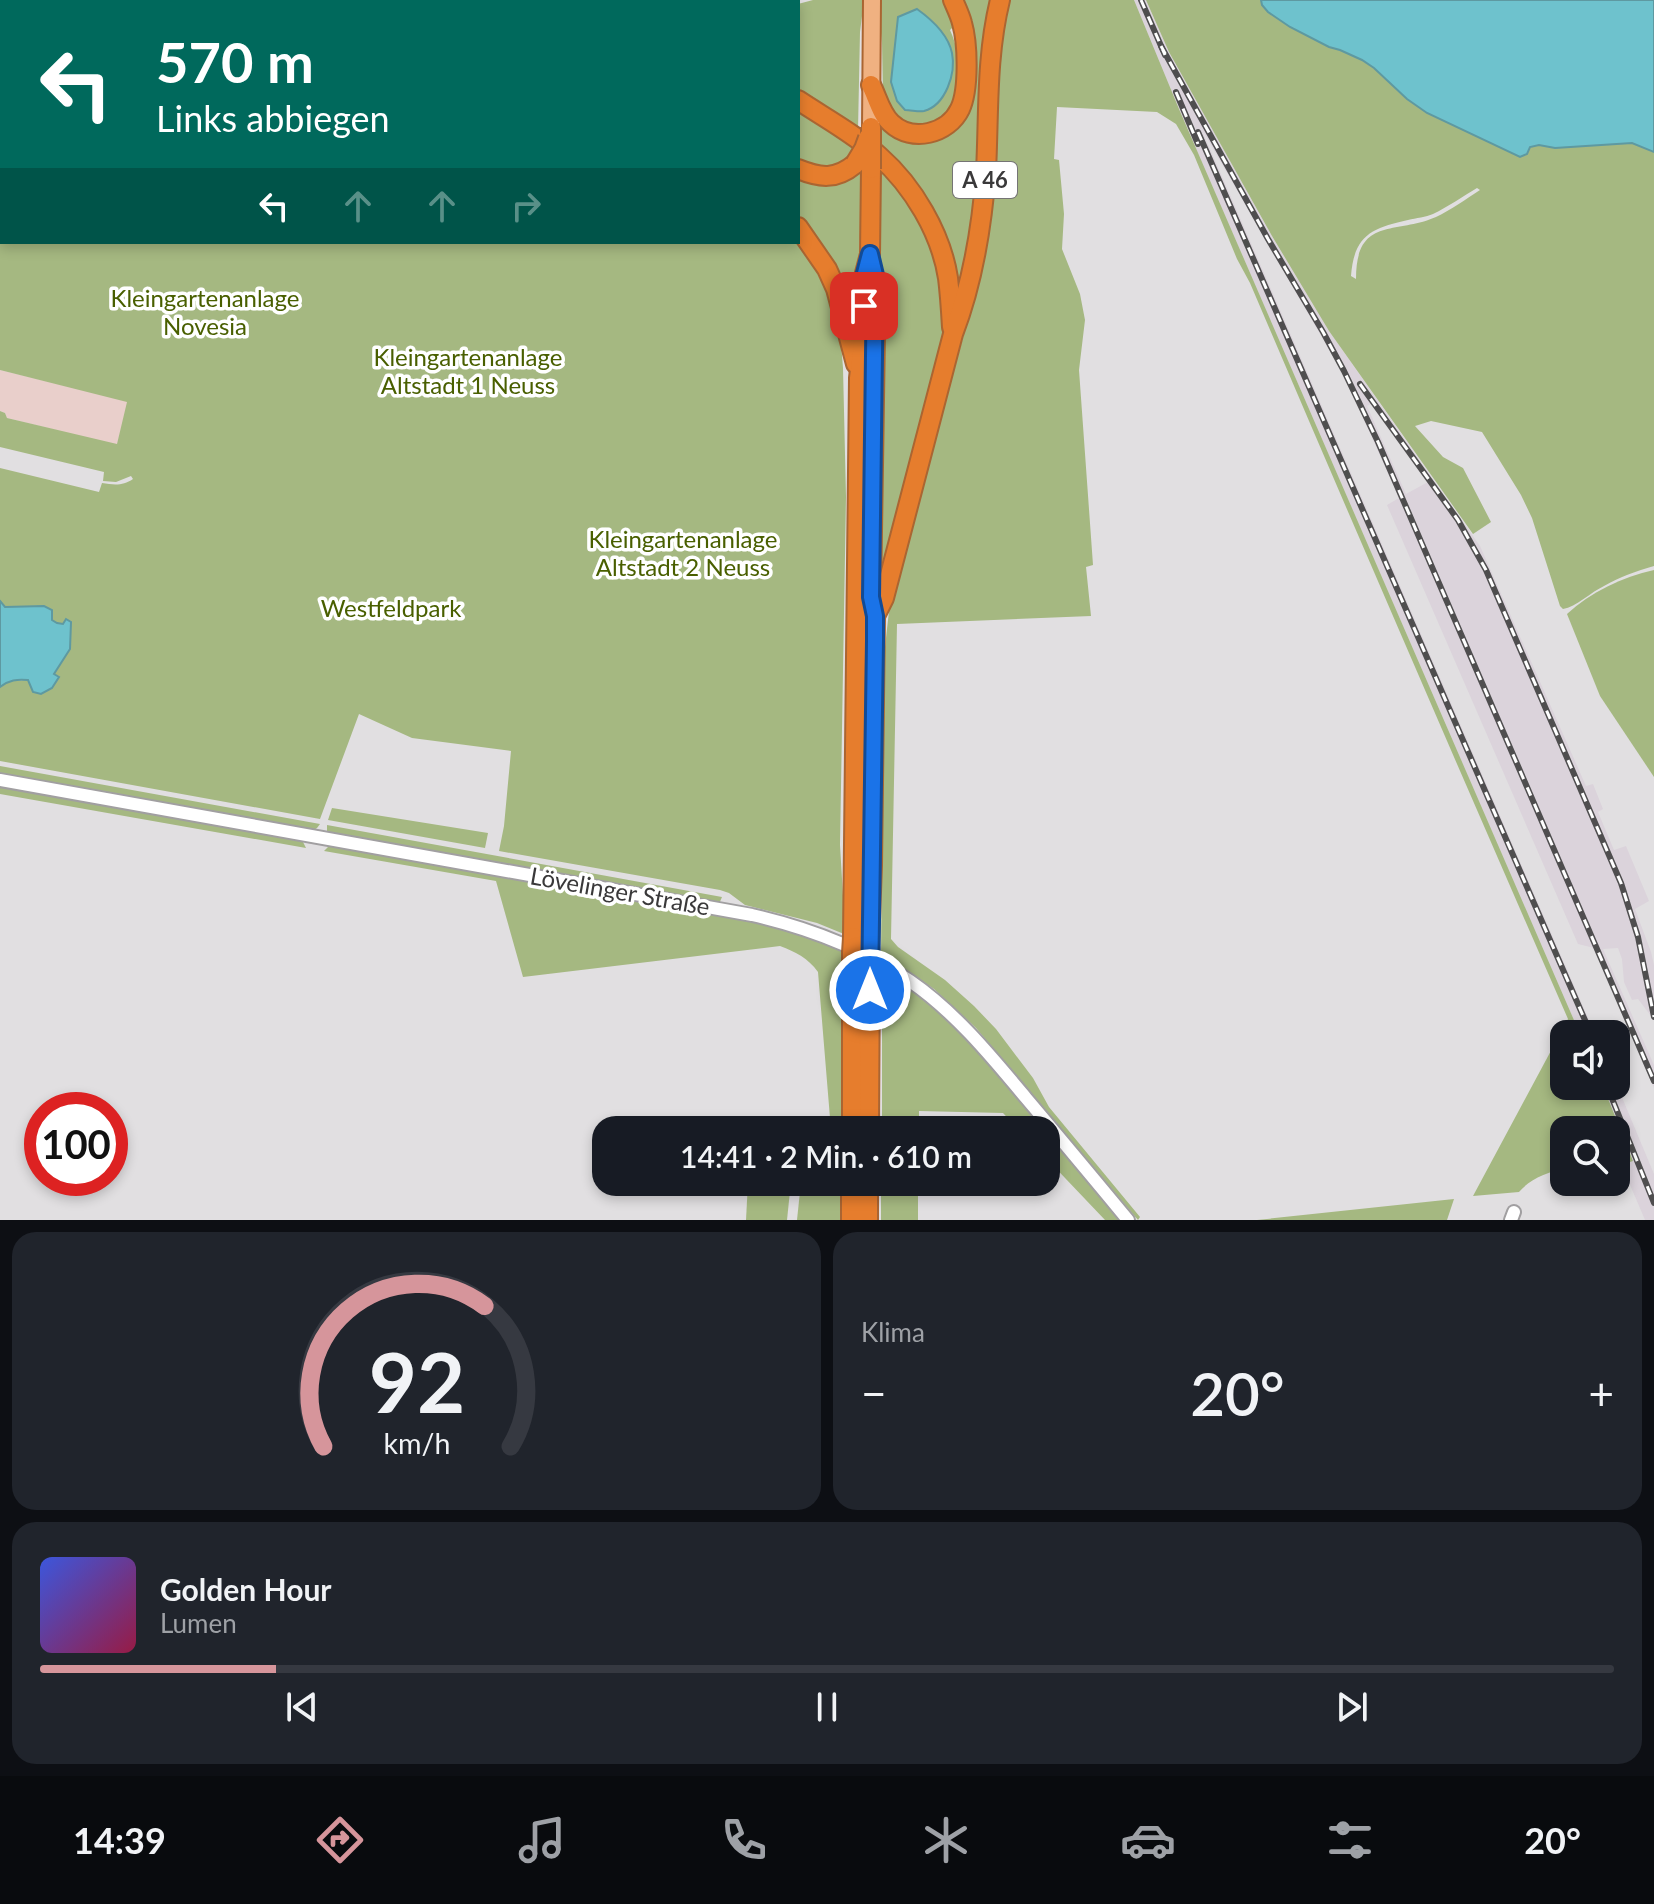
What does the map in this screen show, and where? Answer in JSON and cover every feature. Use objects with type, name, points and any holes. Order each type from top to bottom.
[{"type":"highway","points":[[871,85],[890,123],[901,130],[928,134],[951,121],[964,97],[966,51],[963,25],[953,0]]},
{"type":"highway","name":"A 46","points":[[953,334],[968,287],[982,210],[989,62],[1000,0]]},
{"type":"highway","points":[[800,101],[863,143],[900,177],[929,222],[947,275],[953,334],[884,598],[875,616]]},
{"type":"highway","points":[[853,1116],[861,950],[873,850],[875,616],[871,597],[875,275],[870,254],[863,166],[864,149],[871,127]]},
{"type":"highway","points":[[800,170],[823,176],[838,175],[863,166]]},
{"type":"highway","points":[[800,230],[827,269],[836,289],[859,378]]},
{"type":"highway","points":[[868,1116],[861,950],[859,378],[864,336],[864,277],[870,254]]},
{"type":"highway","points":[[851,1196],[851,1220]]},
{"type":"highway","points":[[868,1196],[868,1220]]},
{"type":"main road","points":[[871,127],[872,2]]},
{"type":"street","name":"Lövelinger Straße","points":[[0,780],[752,915],[828,937],[890,968],[950,1013],[1001,1068],[1128,1220]]},
{"type":"shaded area","points":[[1134,0],[1146,0],[1169,52],[1329,331],[1480,546],[1586,786],[1593,784],[1603,809],[1598,812],[1614,850],[1626,846],[1649,901],[1635,909],[1654,965],[1654,1020],[1638,999],[1632,1000],[1624,982],[1618,948],[1603,949],[1654,1065],[1654,1088],[1630,1032],[1630,1020],[1625,1020],[1594,948],[1578,944],[1387,505],[1399,498],[1342,372],[1200,126],[1589,1020],[1574,1020]],"holes":[[[1371,404],[1428,482],[1406,494],[1367,406]]]},
{"type":"shaded area","points":[[0,370],[128,401],[117,445],[7,418],[0,411]]},
{"type":"shaded area","points":[[1609,1100],[1623,1100],[1630,1116],[1615,1116]]},
{"type":"shaded area","points":[[1630,1117],[1654,1174],[1654,1220],[1645,1220],[1630,1185],[1630,1162],[1633,1160],[1630,1153]]},
{"type":"green space","points":[[813,0],[864,0],[860,32],[858,130],[800,92],[800,3]]},
{"type":"green space","points":[[880,0],[945,0],[955,25],[950,30],[959,71],[952,113],[926,128],[897,120],[883,96]]},
{"type":"green space","points":[[955,0],[995,0],[976,210],[958,303],[951,254],[931,203],[913,177],[879,145],[879,116],[903,135],[961,116]]},
{"type":"green space","points":[[1009,0],[1134,0],[1574,1020],[1567,1020],[1194,155],[1176,124],[1157,112],[1057,107],[1054,159],[1059,160],[1064,214],[1062,249],[1080,294],[1085,320],[1079,370],[1093,565],[1086,567],[1091,616],[897,624],[891,939],[945,980],[996,1029],[1033,1078],[1056,1116],[1050,1116],[976,1028],[934,989],[881,954],[884,656],[891,593],[972,304],[1002,25]]},
{"type":"green space","points":[[1146,0],[1261,0],[1262,5],[1290,27],[1374,68],[1427,113],[1520,157],[1530,147],[1539,145],[1555,148],[1632,143],[1654,152],[1654,566],[1616,580],[1563,609],[1532,518],[1482,432],[1431,421],[1415,426],[1443,457],[1463,468],[1491,522],[1473,534],[1329,331],[1169,52]],"holes":[[[1477,188],[1480,190],[1436,217],[1371,236],[1363,245],[1358,259],[1356,279],[1351,276],[1356,251],[1375,230],[1433,214]]]},
{"type":"green space","points":[[800,108],[855,146],[845,164],[823,170],[800,162]]},
{"type":"green space","points":[[865,159],[859,253],[859,349],[849,303],[836,268],[800,216],[800,174],[807,177]]},
{"type":"green space","points":[[879,164],[923,220],[943,283],[944,324],[937,364],[884,570],[877,571],[880,251]]},
{"type":"green space","points":[[0,244],[798,244],[816,270],[829,298],[840,330],[843,368],[846,497],[840,845],[844,934],[817,923],[745,905],[720,890],[499,851],[511,751],[412,738],[359,714],[320,819],[0,761],[0,687],[8,681],[53,674],[63,624],[53,620],[45,606],[5,607],[0,601],[0,468],[99,492],[102,483],[126,483],[133,479],[131,476],[116,482],[103,481],[104,472],[0,447],[0,411],[7,418],[117,444],[127,402],[0,370]]},
{"type":"green space","points":[[1654,570],[1654,777],[1600,696],[1567,614],[1608,586]]},
{"type":"green space","points":[[0,766],[320,824],[311,832],[0,776]]},
{"type":"green space","points":[[0,784],[297,838],[306,848],[0,794]]},
{"type":"green space","points":[[332,808],[488,833],[485,848],[328,820]]},
{"type":"green space","points":[[327,825],[722,897],[719,904],[332,836],[327,831]]},
{"type":"green space","points":[[337,845],[782,926],[843,949],[842,1116],[830,1116],[818,972],[796,953],[780,946],[523,977],[496,881],[324,851]]},
{"type":"green space","points":[[882,969],[924,995],[968,1036],[1035,1116],[919,1111],[919,1116],[882,1116]]},
{"type":"green space","points":[[1550,1053],[1550,1100],[1609,1100],[1615,1116],[1550,1116],[1550,1172],[1519,1192],[1473,1196]]},
{"type":"green space","points":[[1060,1120],[1140,1217],[1138,1220],[1060,1128]]},
{"type":"green space","points":[[1060,1145],[1123,1220],[1105,1220],[1060,1173]]},
{"type":"green space","points":[[747,1196],[789,1196],[787,1220],[746,1220]]},
{"type":"green space","points":[[800,1196],[842,1196],[842,1220],[797,1220]]},
{"type":"green space","points":[[881,1196],[918,1196],[918,1220],[881,1220]]},
{"type":"green space","points":[[1454,1199],[1447,1220],[1257,1220]]},
{"type":"water","points":[[1261,0],[1654,0],[1654,152],[1632,143],[1555,148],[1539,145],[1530,147],[1527,154],[1520,157],[1427,113],[1374,68],[1290,27],[1268,12]]},
{"type":"water","points":[[917,9],[943,33],[953,61],[951,79],[944,95],[932,108],[922,111],[905,110],[897,101],[891,82],[898,17]]},
{"type":"water","points":[[0,601],[5,607],[44,606],[52,610],[52,620],[57,623],[63,624],[66,619],[71,622],[70,649],[54,674],[59,677],[52,688],[41,694],[33,692],[28,680],[13,680],[0,687]]},
{"type":"railway","points":[[1141,0],[1165,55]]},
{"type":"railway","points":[[1161,46],[1323,332],[1378,442],[1654,1081]]},
{"type":"railway","points":[[1176,92],[1198,144]]},
{"type":"railway","points":[[1198,132],[1585,1020]]},
{"type":"railway","points":[[1360,384],[1458,520],[1486,570],[1621,883],[1638,937],[1654,1017]]},
{"type":"railway","points":[[1613,1100],[1654,1203]]},
{"type":"route","points":[[864,306],[864,277],[870,254],[875,275],[871,597],[875,641],[870,990]]},
{"type":"park label","name":"Kleingartenanlage Novesia","points":[[205,313]]},
{"type":"park label","name":"Kleingartenanlage Altstadt 1 Neuss","points":[[468,372]]},
{"type":"park label","name":"Kleingartenanlage Altstadt 2 Neuss","points":[[683,554]]},
{"type":"park label","name":"Westfeldpark","points":[[391,609]]}]
